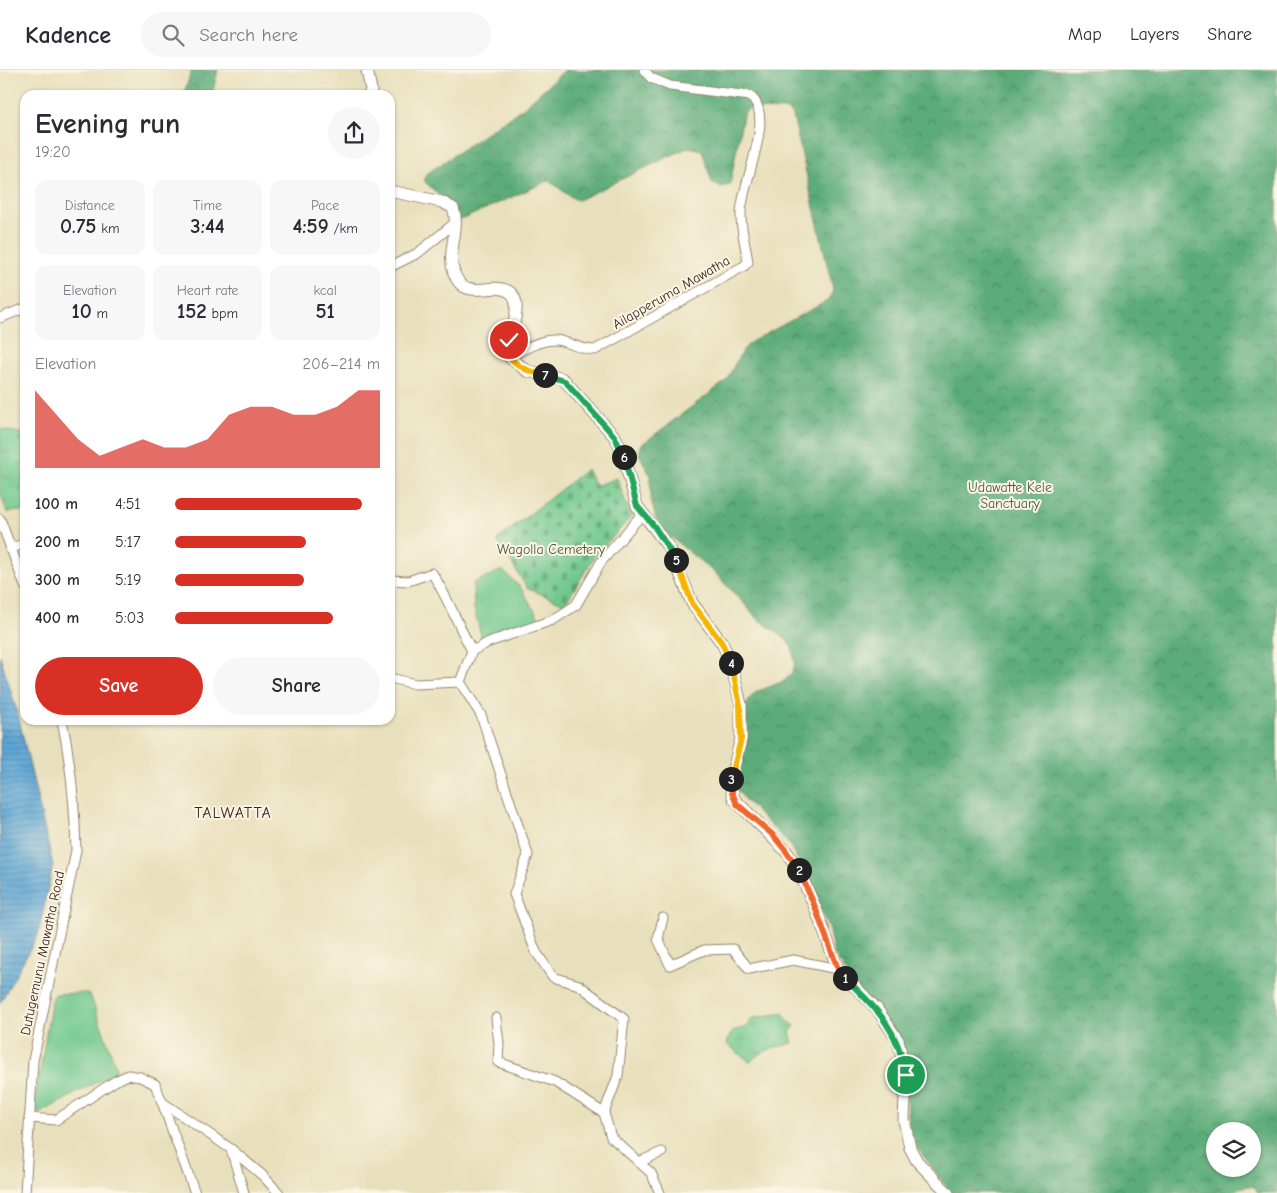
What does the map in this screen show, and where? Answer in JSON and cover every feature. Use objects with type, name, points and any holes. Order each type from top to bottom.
[{"type":"main road","points":[[367,70],[371,90]]},
{"type":"main road","points":[[395,191],[449,204],[456,214],[450,260],[454,275],[460,283],[472,290],[503,290],[512,294],[515,299],[516,313],[509,340],[509,357],[527,371],[561,378],[565,381],[615,437],[625,458],[634,498],[670,548],[692,603],[722,643],[731,662],[740,705],[741,730],[741,739],[730,782],[734,799],[773,835],[797,867],[815,907],[838,969],[877,1009],[898,1040],[906,1075],[904,1120],[910,1148],[917,1161],[948,1193]]},
{"type":"street","name":"Ailapperuma Mawatha","points":[[509,357],[550,340],[559,340],[585,350],[595,350],[748,262],[741,216],[749,169],[761,129],[760,112],[755,100],[750,96],[665,84],[651,78],[644,70]]},
{"type":"street","points":[[395,264],[418,253],[456,222]]},
{"type":"street","points":[[0,318],[20,310]]},
{"type":"street","points":[[460,682],[472,651],[489,642],[553,620],[576,605],[601,562],[643,513]]},
{"type":"street","points":[[0,519],[20,574]]},
{"type":"street","points":[[10,549],[20,545]]},
{"type":"street","points":[[395,580],[408,581],[432,573],[446,596],[472,651]]},
{"type":"street","points":[[395,679],[415,684],[460,682]]},
{"type":"street","points":[[460,682],[481,714],[528,855],[514,894],[536,952],[553,977],[579,984],[624,1019],[618,1076],[604,1113],[611,1136],[650,1173],[660,1193]]},
{"type":"street","name":"Dutugemunu Mawatha Road","points":[[25,1193],[33,1061],[76,851],[75,819],[68,749],[63,725]]},
{"type":"street","points":[[663,918],[658,939],[670,965],[704,950],[732,949],[749,969],[793,960],[838,969]]},
{"type":"street","points":[[496,1018],[499,1044],[498,1062],[555,1082],[604,1113]]},
{"type":"street","points":[[29,1118],[56,1120],[115,1081],[128,1075],[140,1077],[155,1084],[195,1193]]},
{"type":"street","points":[[162,1102],[231,1149],[262,1175],[279,1193]]},
{"type":"street","points":[[231,1149],[244,1193]]},
{"type":"street","points":[[639,1162],[662,1152]]},
{"type":"green space","points":[[192,70],[218,70],[213,90],[185,90]]},
{"type":"green space","name":"Udawatte Kele Sanctuary","points":[[565,70],[1277,70],[1277,1193],[1258,1193],[1255,1187],[1249,1187],[1240,1188],[1232,1193],[951,1193],[910,1135],[903,1057],[834,954],[829,932],[815,891],[789,844],[745,800],[737,789],[735,777],[747,744],[745,708],[749,699],[756,692],[784,681],[791,674],[795,664],[792,648],[785,638],[759,620],[716,574],[666,533],[656,519],[651,500],[650,475],[639,454],[641,445],[726,381],[742,351],[751,342],[829,300],[833,290],[793,116],[787,110],[748,109],[743,115],[730,185],[721,187],[712,183],[702,150],[689,147],[578,200],[548,181],[456,222],[453,208],[425,182],[425,175],[524,107]]},
{"type":"green space","points":[[0,429],[20,433],[20,511],[7,512],[0,493]]},
{"type":"green space","name":"Wagolla Cemetery","points":[[587,469],[595,486],[617,478],[631,517],[594,557],[565,604],[527,588],[497,540]]},
{"type":"green space","points":[[502,570],[521,588],[539,618],[482,639],[474,609],[473,583]]},
{"type":"green space","points":[[86,993],[91,997],[116,1067],[115,1072],[40,1113],[34,1109],[52,998],[56,994]]},
{"type":"green space","points":[[783,1013],[788,1021],[795,1026],[790,1032],[793,1043],[764,1052],[750,1062],[727,1044],[733,1032],[745,1028],[753,1018]]},
{"type":"water","points":[[0,655],[18,715],[53,865],[38,935],[0,1003]]},
{"type":"district","name":"TALWATTA","points":[[233,812]]},
{"type":"route","points":[[509,340],[509,357],[517,365],[527,371],[561,378],[565,381],[615,437],[621,448],[625,458],[631,490],[637,506],[670,548],[692,603],[722,643],[731,662],[740,705],[741,739],[730,782],[734,799],[737,804],[773,835],[797,867],[815,907],[838,969],[842,976],[877,1009],[889,1024],[898,1040],[906,1075]]}]
